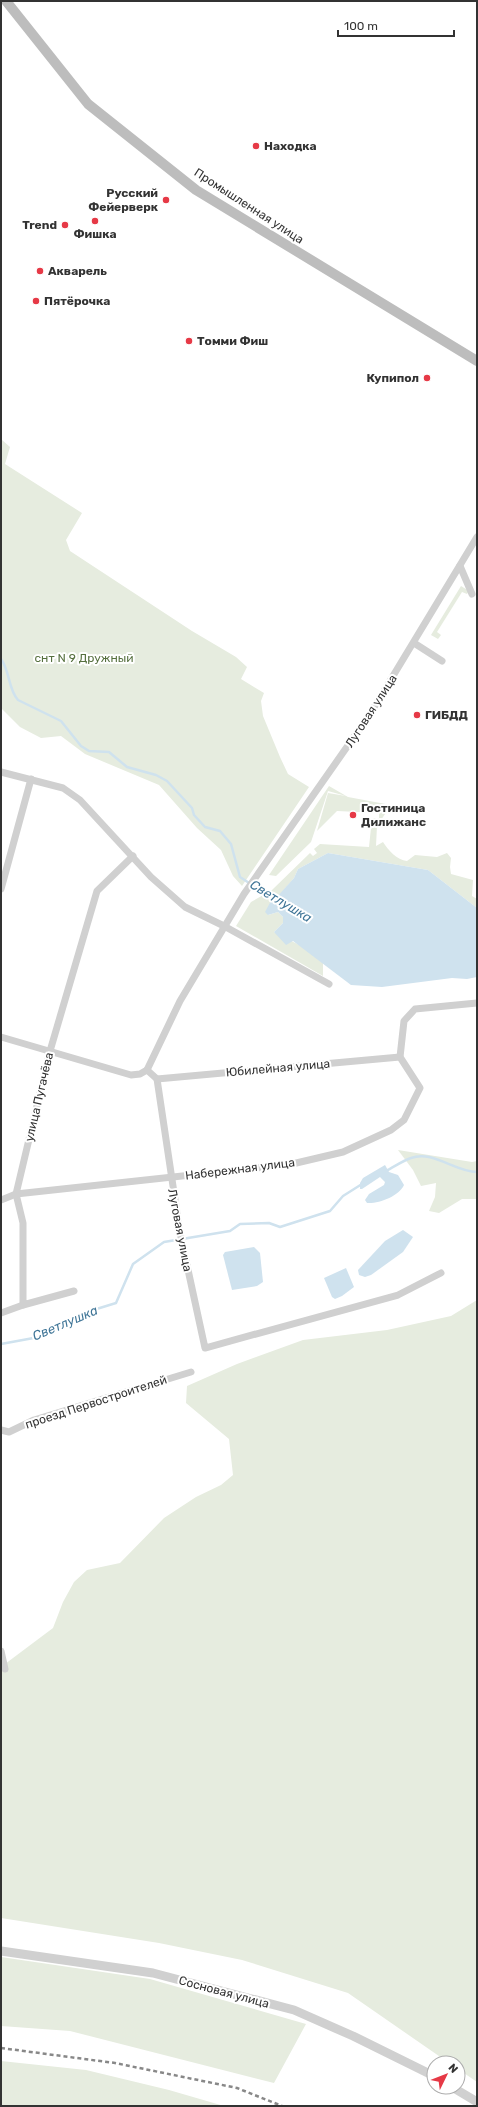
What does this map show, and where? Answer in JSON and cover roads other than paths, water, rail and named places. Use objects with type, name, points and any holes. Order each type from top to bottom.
[{"type":"main road","name":"Промышленная улица","points":[[6,1],[88,104],[196,190],[477,361]]},
{"type":"street","name":"Луговая улица","points":[[224,926],[244,894],[370,714],[477,537]]},
{"type":"street","points":[[460,566],[472,594]]},
{"type":"street","points":[[414,643],[442,661]]},
{"type":"street","points":[[1,772],[63,788],[80,800],[151,877],[185,907],[224,926],[329,984]]},
{"type":"street","points":[[1,890],[31,779]]},
{"type":"street","name":"улица Пугачёва","points":[[23,1305],[23,1223],[16,1194],[50,1051],[97,891],[133,856]]},
{"type":"street","points":[[1,1037],[131,1075],[140,1074],[147,1070],[180,1002],[224,926]]},
{"type":"street","points":[[400,1057],[404,1020],[415,1009],[477,1003]]},
{"type":"street","name":"Юбилейная улица","points":[[157,1079],[400,1057]]},
{"type":"street","name":"Набережная улица","points":[[1,1200],[16,1194],[292,1164],[343,1152],[391,1130],[404,1120],[420,1088],[400,1057]]},
{"type":"street","points":[[147,1070],[157,1079]]},
{"type":"street","name":"Луговая улица","points":[[157,1079],[170,1177],[180,1233],[206,1348],[398,1295],[441,1273]]},
{"type":"street","points":[[1,1313],[23,1305],[74,1291]]},
{"type":"street","name":"проезд Первостроителей","points":[[1,1430],[9,1432],[34,1420],[191,1372]]},
{"type":"street","points":[[1,1651],[5,1669]]},
{"type":"street","name":"Сосновая улица","points":[[1,1951],[153,1973],[294,2010],[353,2036],[426,2072]]},
{"type":"street","points":[[465,2095],[477,2102]]},
{"type":"water","points":[[328,853],[428,870],[477,908],[477,977],[467,979],[452,978],[382,987],[351,985],[293,941],[286,945],[274,932],[283,923],[283,917],[278,912],[268,915],[265,912],[272,899],[276,898],[294,878],[298,869]]},
{"type":"water","points":[[385,1165],[389,1172],[398,1175],[404,1185],[398,1193],[383,1201],[367,1203],[365,1200],[369,1194],[384,1185],[385,1182],[380,1177],[362,1189],[360,1189],[360,1183],[363,1178]]},
{"type":"water","points":[[403,1230],[413,1237],[403,1252],[371,1275],[365,1277],[359,1275],[358,1270],[385,1241]]},
{"type":"water","points":[[254,1247],[260,1253],[263,1282],[257,1286],[232,1290],[223,1255],[225,1252]]},
{"type":"water","points":[[346,1268],[354,1287],[342,1296],[335,1299],[332,1297],[324,1278]]},
{"type":"waterway","name":"Светлушка","points":[[1,659],[6,669],[12,691],[18,700],[61,721],[81,746],[89,751],[109,752],[127,767],[156,775],[167,781],[192,808],[194,815],[205,827],[220,831],[231,844],[240,877],[275,900]]},
{"type":"waterway","name":"Светлушка","points":[[386,1171],[401,1162],[419,1156],[436,1159],[460,1169],[477,1172]]},
{"type":"waterway","name":"Светлушка","points":[[1,1344],[39,1337],[90,1311],[116,1303],[133,1264],[164,1242],[230,1231],[240,1224],[269,1223],[280,1227],[330,1211],[343,1196],[362,1184]]},
{"type":"railway","points":[[1,2048],[115,2063],[237,2088],[282,2106]]},
{"type":"place","name":"Находка","points":[[256,146]]},
{"type":"place","name":"Русский Фейерверк","points":[[166,200]]},
{"type":"place","name":"Фишка","points":[[95,221]]},
{"type":"place","name":"Trend","points":[[65,225]]},
{"type":"place","name":"Акварель","points":[[40,271]]},
{"type":"place","name":"Пятёрочка","points":[[36,301]]},
{"type":"place","name":"Томми Фиш","points":[[189,341]]},
{"type":"place","name":"Купипол","points":[[427,378]]},
{"type":"place","name":"ГИБДД","points":[[417,715]]},
{"type":"place","name":"Гостиница Дилижанс","points":[[353,815]]},
{"type":"park label","name":"снт N 9 Дружный","points":[[84,658]]}]
